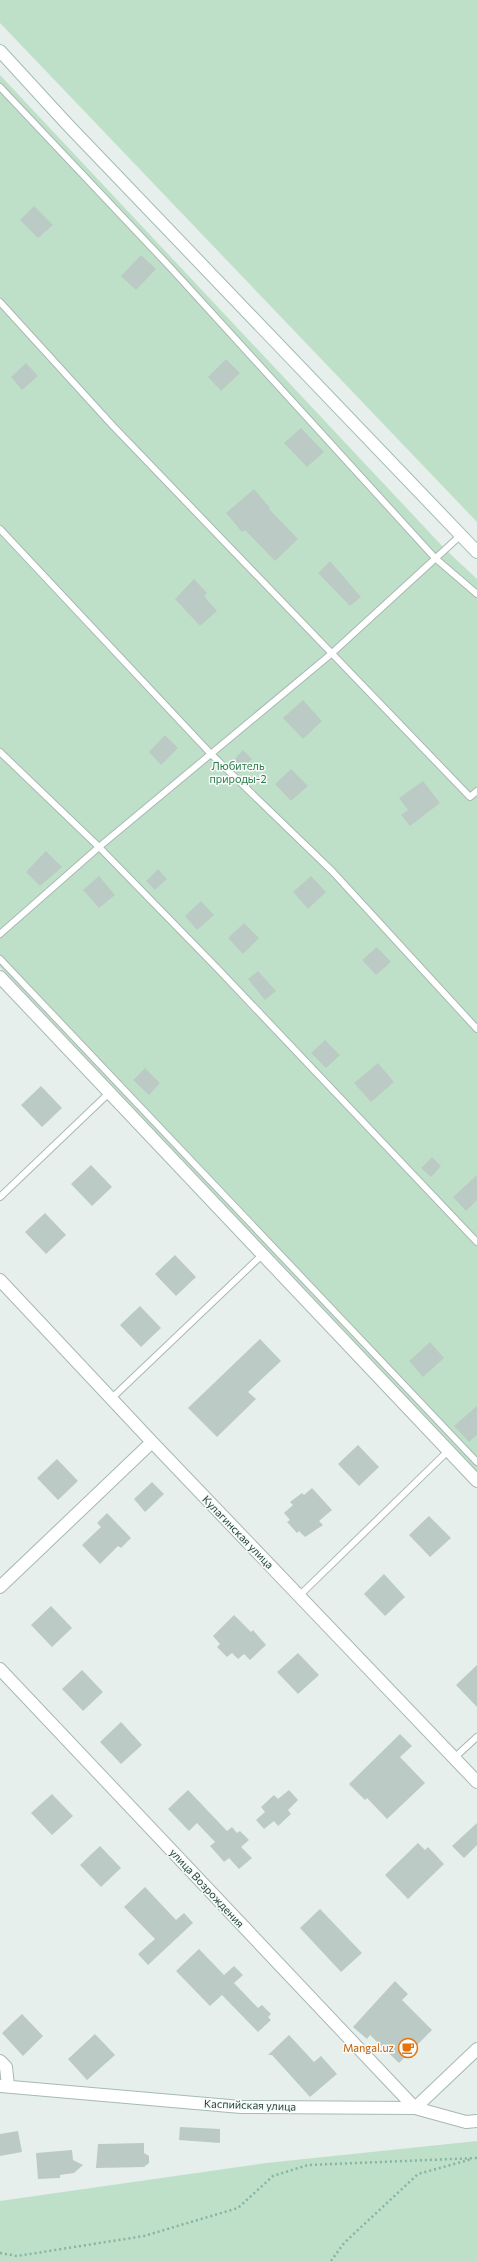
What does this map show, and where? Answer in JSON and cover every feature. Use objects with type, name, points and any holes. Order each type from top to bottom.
[{"type":"street","points":[[0,51],[72,130],[477,552]]},
{"type":"street","points":[[0,978],[477,1481]]},
{"type":"street","name":"Кулагинская улица","points":[[0,1280],[152,1442],[300,1595],[477,1782]]},
{"type":"street","points":[[0,1587],[152,1442]]},
{"type":"street","name":"улица Возрождения","points":[[0,1669],[415,2108]]},
{"type":"street","points":[[415,2108],[477,2049]]},
{"type":"street","points":[[0,2061],[6,2067],[4,2086]]},
{"type":"street","name":"Каспийская улица","points":[[4,2086],[241,2106],[415,2108],[466,2122],[477,2121]]},
{"type":"lane","points":[[0,86],[169,266],[435,558],[477,594]]},
{"type":"lane","points":[[0,302],[113,426],[470,797],[477,791]]},
{"type":"lane","points":[[0,529],[211,754],[332,872],[477,1029]]},
{"type":"lane","points":[[0,934],[99,847],[331,654],[461,535]]},
{"type":"lane","points":[[0,752],[99,847],[218,969],[477,1242]]},
{"type":"lane","points":[[0,959],[477,1462]]},
{"type":"lane","points":[[0,1197],[109,1093]]},
{"type":"lane","points":[[112,1398],[262,1255]]},
{"type":"lane","points":[[300,1595],[449,1450]]},
{"type":"lane","points":[[454,1758],[477,1737]]},
{"type":"path","points":[[0,2253],[17,2256],[144,2236],[238,2208],[273,2176],[308,2165],[477,2158]]},
{"type":"path","points":[[331,2261],[344,2243],[418,2174],[477,2158]]},
{"type":"green space","points":[[0,0],[477,0],[477,522],[0,23]]},
{"type":"green space","name":"Любитель природы-2","points":[[0,75],[445,549],[477,579],[477,1471],[0,967]]},
{"type":"green space","points":[[477,2141],[477,2261],[0,2261],[0,2201],[266,2163]]},
{"type":"building","points":[[34,206],[53,225],[38,238],[20,220]]},
{"type":"building","points":[[141,255],[156,269],[136,290],[121,276]]},
{"type":"building","points":[[226,359],[240,373],[221,391],[208,377]]},
{"type":"building","points":[[26,363],[38,376],[22,390],[11,377]]},
{"type":"building","points":[[301,428],[324,452],[307,467],[284,443]]},
{"type":"building","points":[[254,489],[270,508],[269,509],[298,539],[275,561],[245,530],[242,532],[226,513]]},
{"type":"building","points":[[330,561],[361,597],[350,606],[318,573]]},
{"type":"building","points":[[194,579],[207,593],[204,596],[217,611],[200,626],[175,599]]},
{"type":"building","points":[[303,700],[322,721],[303,739],[283,718]]},
{"type":"building","points":[[165,735],[178,748],[161,765],[149,752]]},
{"type":"building","points":[[243,750],[252,759],[239,773],[230,764]]},
{"type":"building","points":[[291,769],[308,786],[291,801],[275,784]]},
{"type":"building","points":[[423,781],[440,803],[410,826],[401,815],[408,810],[399,798]]},
{"type":"building","points":[[46,851],[62,867],[40,886],[26,872]]},
{"type":"building","points":[[158,869],[167,879],[155,890],[146,881]]},
{"type":"building","points":[[99,876],[115,895],[99,908],[83,890]]},
{"type":"building","points":[[311,876],[326,892],[308,909],[293,892]]},
{"type":"building","points":[[201,901],[214,915],[197,930],[185,916]]},
{"type":"building","points":[[244,923],[259,938],[243,954],[228,938]]},
{"type":"building","points":[[377,947],[391,962],[376,975],[362,960]]},
{"type":"building","points":[[258,971],[276,991],[265,1000],[248,979]]},
{"type":"building","points":[[325,1040],[340,1055],[326,1068],[311,1053]]},
{"type":"building","points":[[378,1063],[394,1082],[371,1102],[354,1083]]},
{"type":"building","points":[[145,1068],[160,1083],[149,1095],[133,1080]]},
{"type":"building","points":[[41,1086],[62,1108],[42,1127],[21,1105]]},
{"type":"building","points":[[432,1157],[441,1166],[431,1177],[421,1168]]},
{"type":"building","points":[[91,1165],[112,1187],[92,1206],[71,1184]]},
{"type":"building","points":[[477,1175],[477,1200],[466,1211],[453,1197]]},
{"type":"building","points":[[45,1213],[66,1235],[46,1254],[25,1232]]},
{"type":"building","points":[[175,1255],[196,1277],[176,1296],[155,1274]]},
{"type":"building","points":[[140,1306],[161,1328],[141,1347],[120,1325]]},
{"type":"building","points":[[260,1339],[281,1361],[248,1392],[256,1399],[217,1437],[188,1408]]},
{"type":"building","points":[[430,1342],[444,1358],[423,1377],[409,1361]]},
{"type":"building","points":[[477,1406],[477,1435],[469,1442],[454,1426]]},
{"type":"building","points":[[358,1445],[379,1467],[359,1486],[338,1464]]},
{"type":"building","points":[[57,1459],[78,1481],[58,1500],[37,1478]]},
{"type":"building","points":[[152,1482],[164,1494],[145,1512],[134,1499]]},
{"type":"building","points":[[312,1488],[332,1510],[319,1521],[323,1525],[305,1537],[299,1531],[297,1533],[287,1522],[290,1520],[284,1513],[293,1505],[290,1502],[302,1493],[304,1495]]},
{"type":"building","points":[[107,1513],[131,1538],[121,1548],[118,1546],[100,1564],[82,1545],[101,1527],[97,1523]]},
{"type":"building","points":[[429,1516],[451,1538],[430,1557],[409,1535]]},
{"type":"building","points":[[384,1574],[405,1597],[385,1616],[364,1594]]},
{"type":"building","points":[[51,1606],[72,1628],[52,1647],[31,1625]]},
{"type":"building","points":[[234,1615],[251,1632],[253,1630],[266,1645],[250,1660],[244,1654],[238,1659],[232,1653],[227,1657],[217,1647],[220,1644],[213,1636]]},
{"type":"building","points":[[298,1653],[319,1675],[298,1694],[277,1672]]},
{"type":"building","points":[[477,1665],[477,1707],[456,1685]]},
{"type":"building","points":[[82,1670],[103,1692],[83,1711],[62,1689]]},
{"type":"building","points":[[121,1722],[142,1745],[121,1764],[100,1742]]},
{"type":"building","points":[[400,1734],[412,1746],[400,1757],[425,1783],[387,1819],[367,1798],[365,1800],[349,1784]]},
{"type":"building","points":[[188,1790],[227,1831],[232,1827],[237,1833],[240,1831],[249,1840],[241,1847],[252,1858],[239,1869],[229,1858],[224,1862],[210,1846],[215,1842],[197,1823],[189,1831],[168,1809]]},
{"type":"building","points":[[289,1790],[298,1800],[288,1810],[291,1814],[278,1826],[274,1821],[264,1829],[256,1820],[265,1812],[261,1807],[274,1795],[278,1799]]},
{"type":"building","points":[[52,1794],[73,1816],[52,1835],[31,1813]]},
{"type":"building","points":[[477,1823],[477,1845],[464,1858],[452,1846]]},
{"type":"building","points":[[418,1843],[425,1850],[428,1847],[444,1864],[408,1899],[385,1875]]},
{"type":"building","points":[[100,1846],[121,1868],[101,1887],[80,1865]]},
{"type":"building","points":[[145,1887],[176,1920],[184,1913],[193,1923],[148,1965],[138,1954],[155,1939],[124,1907]]},
{"type":"building","points":[[320,1909],[362,1953],[341,1972],[300,1928]]},
{"type":"building","points":[[199,1949],[224,1975],[234,1966],[243,1975],[234,1983],[258,2008],[262,2005],[271,2014],[268,2017],[271,2020],[258,2032],[222,1995],[210,2006],[176,1971]]},
{"type":"building","points":[[395,1981],[408,1994],[402,2000],[432,2030],[399,2063],[370,2035],[367,2039],[353,2027]]},
{"type":"building","points":[[22,2014],[43,2036],[23,2056],[2,2033]]},
{"type":"building","points":[[95,2034],[115,2055],[87,2080],[68,2059]]},
{"type":"building","points":[[289,2035],[314,2062],[321,2056],[337,2074],[310,2097],[272,2055],[268,2055]]},
{"type":"building","points":[[180,2127],[220,2129],[220,2143],[179,2140]]},
{"type":"building","points":[[18,2131],[22,2152],[0,2156],[0,2134]]},
{"type":"building","points":[[144,2143],[144,2153],[149,2156],[149,2163],[144,2167],[96,2168],[98,2144]]},
{"type":"building","points":[[72,2150],[73,2160],[83,2165],[74,2173],[60,2175],[60,2178],[38,2179],[36,2153]]},
{"type":"place","name":"Mangal.uz","points":[[408,2048]]}]
